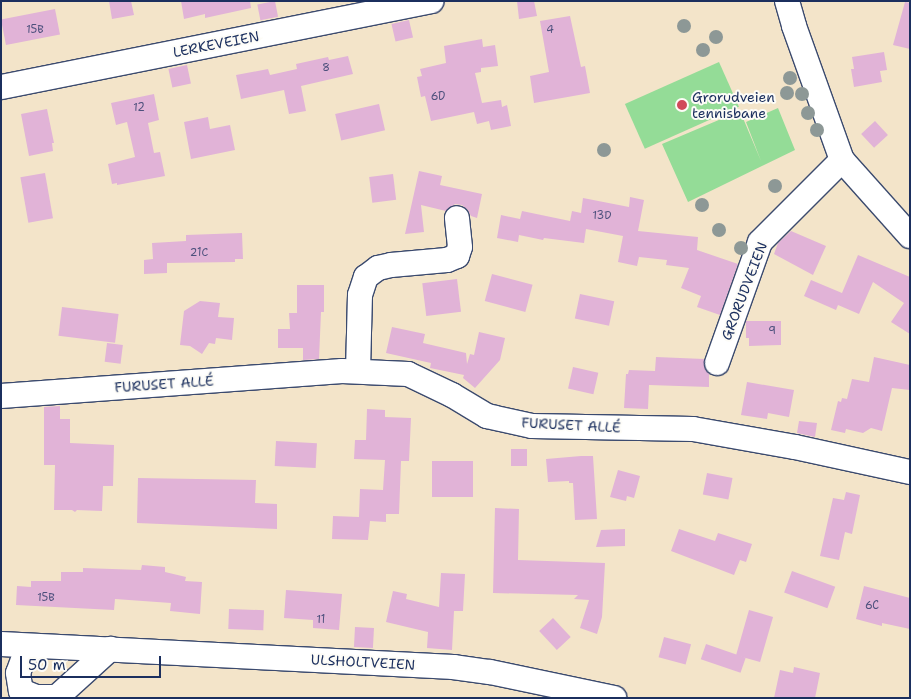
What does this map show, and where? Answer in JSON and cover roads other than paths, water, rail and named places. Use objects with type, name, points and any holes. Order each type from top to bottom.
[{"type":"street","name":"LERKEVEIEN","points":[[1,87],[431,1]]},
{"type":"street","points":[[787,1],[794,26],[842,160],[904,232],[910,236]]},
{"type":"street","name":"GRORUDVEIEN","points":[[717,363],[760,242],[842,160]]},
{"type":"street","points":[[358,372],[360,295],[366,277],[378,268],[391,265],[447,260],[457,256],[460,247],[457,218]]},
{"type":"street","name":"FURUSET ALLÉ","points":[[1,396],[358,372],[408,374],[452,395],[487,416],[532,426],[693,429],[795,447],[910,472]]},
{"type":"street","name":"ULSHOLTVEIEN","points":[[1,644],[453,667],[490,672],[614,698]]},
{"type":"street","points":[[37,646],[25,654],[18,673],[21,694],[36,697],[57,697],[110,649]]},
{"type":"place","name":"Grorudveien tennisbane","points":[[682,105]]}]
